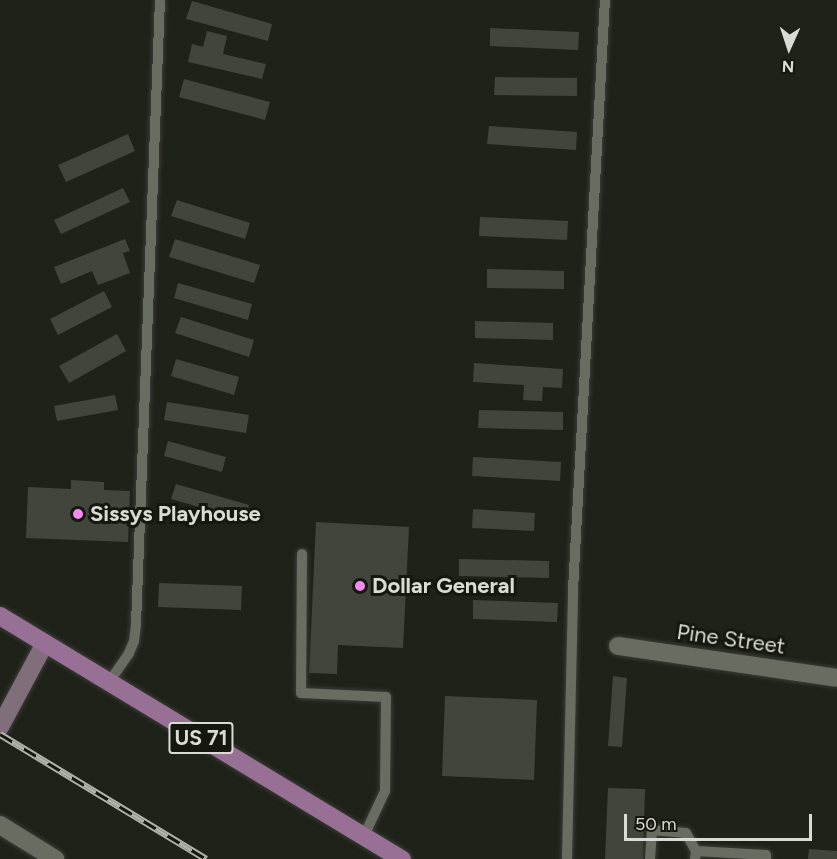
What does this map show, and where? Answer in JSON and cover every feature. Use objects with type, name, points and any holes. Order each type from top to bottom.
[{"type":"main road","name":"US 71","points":[[0,616],[402,859]]},
{"type":"street","points":[[0,727],[45,643]]},
{"type":"street","name":"Pine Street","points":[[618,646],[837,678]]},
{"type":"street","points":[[0,825],[55,859]]},
{"type":"lane","points":[[109,682],[129,653],[134,641],[136,624],[160,0]]},
{"type":"lane","points":[[567,859],[573,590],[605,0]]},
{"type":"lane","points":[[302,554],[300,693],[386,697],[385,790],[364,836]]},
{"type":"lane","points":[[650,859],[652,830],[686,832],[695,855],[766,855],[766,859]]},
{"type":"building","points":[[192,1],[272,24],[268,41],[186,19]]},
{"type":"building","points":[[490,28],[579,32],[578,50],[490,46]]},
{"type":"building","points":[[207,31],[227,36],[223,54],[266,64],[262,79],[188,62],[192,44],[203,47]]},
{"type":"building","points":[[495,77],[577,78],[577,96],[494,95]]},
{"type":"building","points":[[184,79],[270,102],[265,120],[179,97]]},
{"type":"building","points":[[489,126],[577,132],[576,150],[487,144]]},
{"type":"building","points":[[128,134],[135,151],[66,182],[58,165]]},
{"type":"building","points":[[123,188],[130,202],[61,234],[54,220]]},
{"type":"building","points":[[177,200],[250,223],[245,239],[171,216]]},
{"type":"building","points":[[480,217],[568,221],[567,240],[479,236]]},
{"type":"building","points":[[125,239],[130,251],[123,253],[130,273],[98,285],[92,271],[61,284],[54,267]]},
{"type":"building","points":[[175,239],[260,265],[254,283],[169,257]]},
{"type":"building","points":[[487,269],[564,271],[564,289],[487,288]]},
{"type":"building","points":[[178,283],[252,304],[248,320],[174,298]]},
{"type":"building","points":[[104,291],[112,307],[58,335],[50,319]]},
{"type":"building","points":[[181,317],[254,340],[249,357],[175,333]]},
{"type":"building","points":[[475,321],[553,323],[553,340],[475,338]]},
{"type":"building","points":[[117,334],[126,351],[69,383],[59,366]]},
{"type":"building","points":[[176,359],[239,377],[234,395],[171,376]]},
{"type":"building","points":[[474,363],[563,369],[562,388],[543,387],[542,401],[523,400],[524,385],[473,382]]},
{"type":"building","points":[[115,395],[118,410],[57,421],[54,406]]},
{"type":"building","points":[[167,402],[249,415],[246,433],[164,420]]},
{"type":"building","points":[[479,410],[563,412],[563,430],[478,428]]},
{"type":"building","points":[[168,441],[226,457],[222,472],[164,456]]},
{"type":"building","points":[[473,457],[561,462],[560,481],[472,476]]},
{"type":"building","name":"Sissys Playhouse","points":[[71,480],[104,482],[104,490],[130,491],[128,542],[26,538],[28,487],[71,489]]},
{"type":"building","points":[[176,484],[249,505],[245,520],[171,499]]},
{"type":"building","points":[[473,509],[535,513],[534,531],[472,528]]},
{"type":"building","name":"Dollar General","points":[[316,522],[409,527],[403,648],[338,645],[337,674],[309,673]]},
{"type":"building","points":[[459,559],[549,561],[549,578],[459,576]]},
{"type":"building","points":[[159,583],[242,586],[241,610],[158,607]]},
{"type":"building","points":[[473,600],[558,603],[557,622],[473,619]]},
{"type":"building","points":[[613,676],[627,678],[622,747],[608,746]]},
{"type":"building","points":[[445,696],[537,700],[534,780],[442,776]]},
{"type":"building","points":[[608,788],[645,789],[643,859],[605,859]]},
{"type":"building","points":[[809,849],[837,851],[837,859],[808,859]]},
{"type":"railway","points":[[0,734],[206,859]]},
{"type":"place","name":"Sissys Playhouse","points":[[78,514]]},
{"type":"place","name":"Dollar General","points":[[360,586]]}]
